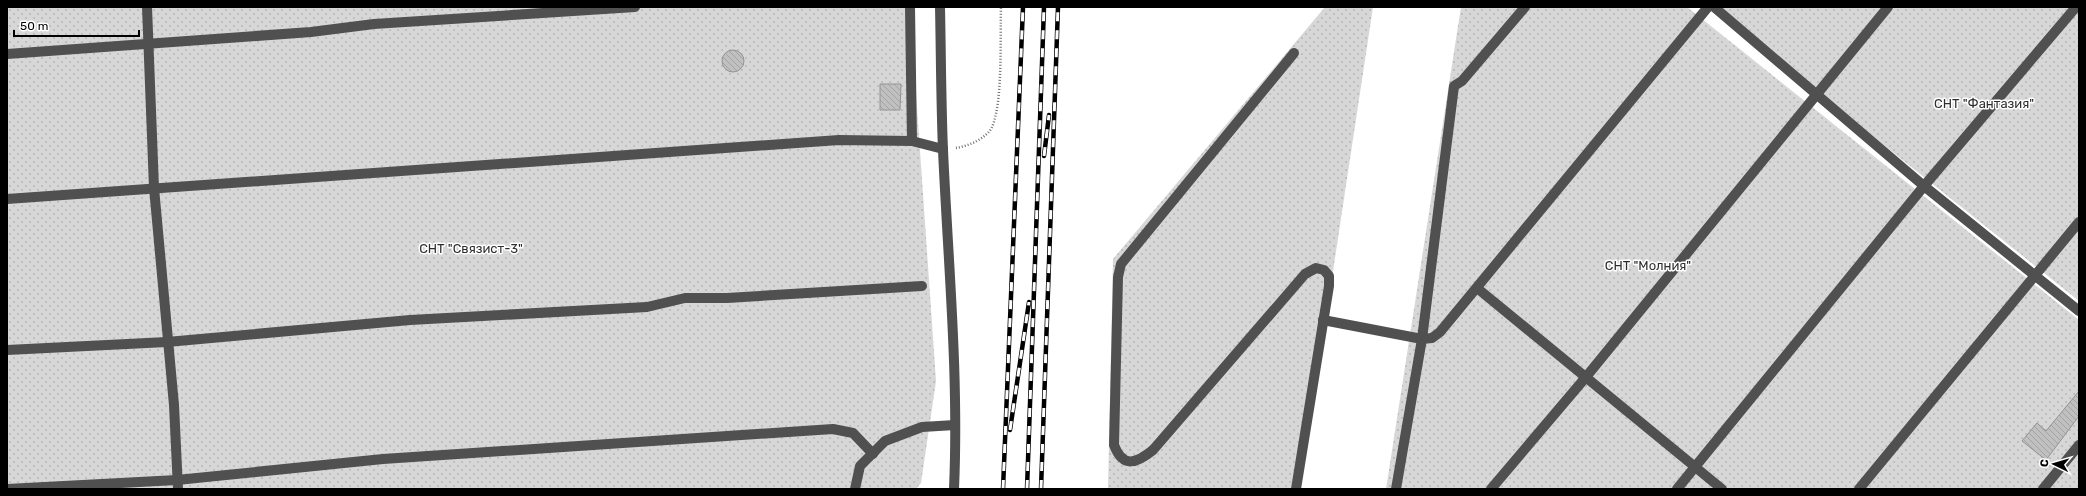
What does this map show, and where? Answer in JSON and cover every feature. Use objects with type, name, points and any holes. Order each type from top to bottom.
[{"type":"street","points":[[147,7],[154,188],[174,405],[177,485]]},
{"type":"street","points":[[7,54],[311,32],[374,24],[635,7]]},
{"type":"street","points":[[910,7],[912,141]]},
{"type":"street","points":[[940,7],[943,149],[950,270],[955,425],[954,489]]},
{"type":"street","points":[[1396,489],[1422,340],[1454,86],[1462,81],[1525,7]]},
{"type":"street","points":[[1323,320],[1422,340],[1432,338],[1440,332],[1708,7]]},
{"type":"street","points":[[1714,7],[1817,93],[1924,186],[2079,311]]},
{"type":"street","points":[[1491,489],[1586,377],[1888,7]]},
{"type":"street","points":[[1677,489],[1924,186],[2076,7]]},
{"type":"street","points":[[1294,53],[1121,264],[1118,277],[1114,445],[1118,456],[1128,462],[1139,461],[1153,450],[1306,274],[1316,268],[1324,270],[1329,276],[1296,489]]},
{"type":"street","points":[[7,199],[839,140],[912,141],[943,149]]},
{"type":"street","points":[[1859,489],[2079,222]]},
{"type":"street","points":[[7,350],[167,342],[410,320],[647,307],[685,298],[727,298],[922,286]]},
{"type":"street","points":[[1477,288],[1722,489]]},
{"type":"street","points":[[855,489],[860,466],[885,441],[922,427],[955,425]]},
{"type":"street","points":[[7,489],[177,485],[383,459],[833,429],[853,433],[873,454]]},
{"type":"street","points":[[2043,489],[2079,446]]},
{"type":"path","points":[[943,149],[962,147],[979,140],[992,128],[998,105],[1002,7]]},
{"type":"green space","name":"СНТ \"Связист-3\"","points":[[7,7],[910,7],[936,381],[921,483],[916,489],[7,489]]},
{"type":"green space","points":[[1325,7],[1373,7],[1300,489],[1108,489],[1113,259]]},
{"type":"green space","name":"СНТ \"Молния\"","points":[[1461,7],[1687,7],[2079,320],[2079,489],[1386,489]]},
{"type":"green space","name":"СНТ \"Фантазия\"","points":[[1711,7],[2079,7],[2079,301]]},
{"type":"building","points":[[733,50],[737,51],[743,57],[743,65],[737,71],[733,72],[729,71],[723,65],[722,61],[723,57],[729,51]]},
{"type":"building","points":[[880,84],[901,84],[900,110],[880,110]]},
{"type":"building","points":[[2079,391],[2079,416],[2046,460],[2022,441],[2037,423],[2046,431]]},
{"type":"railway","points":[[1003,489],[1023,7]]},
{"type":"railway","points":[[1027,489],[1044,7]]},
{"type":"railway","points":[[1041,489],[1058,7]]},
{"type":"railway","points":[[1044,156],[1049,115]]},
{"type":"railway","points":[[1010,430],[1029,302]]}]
